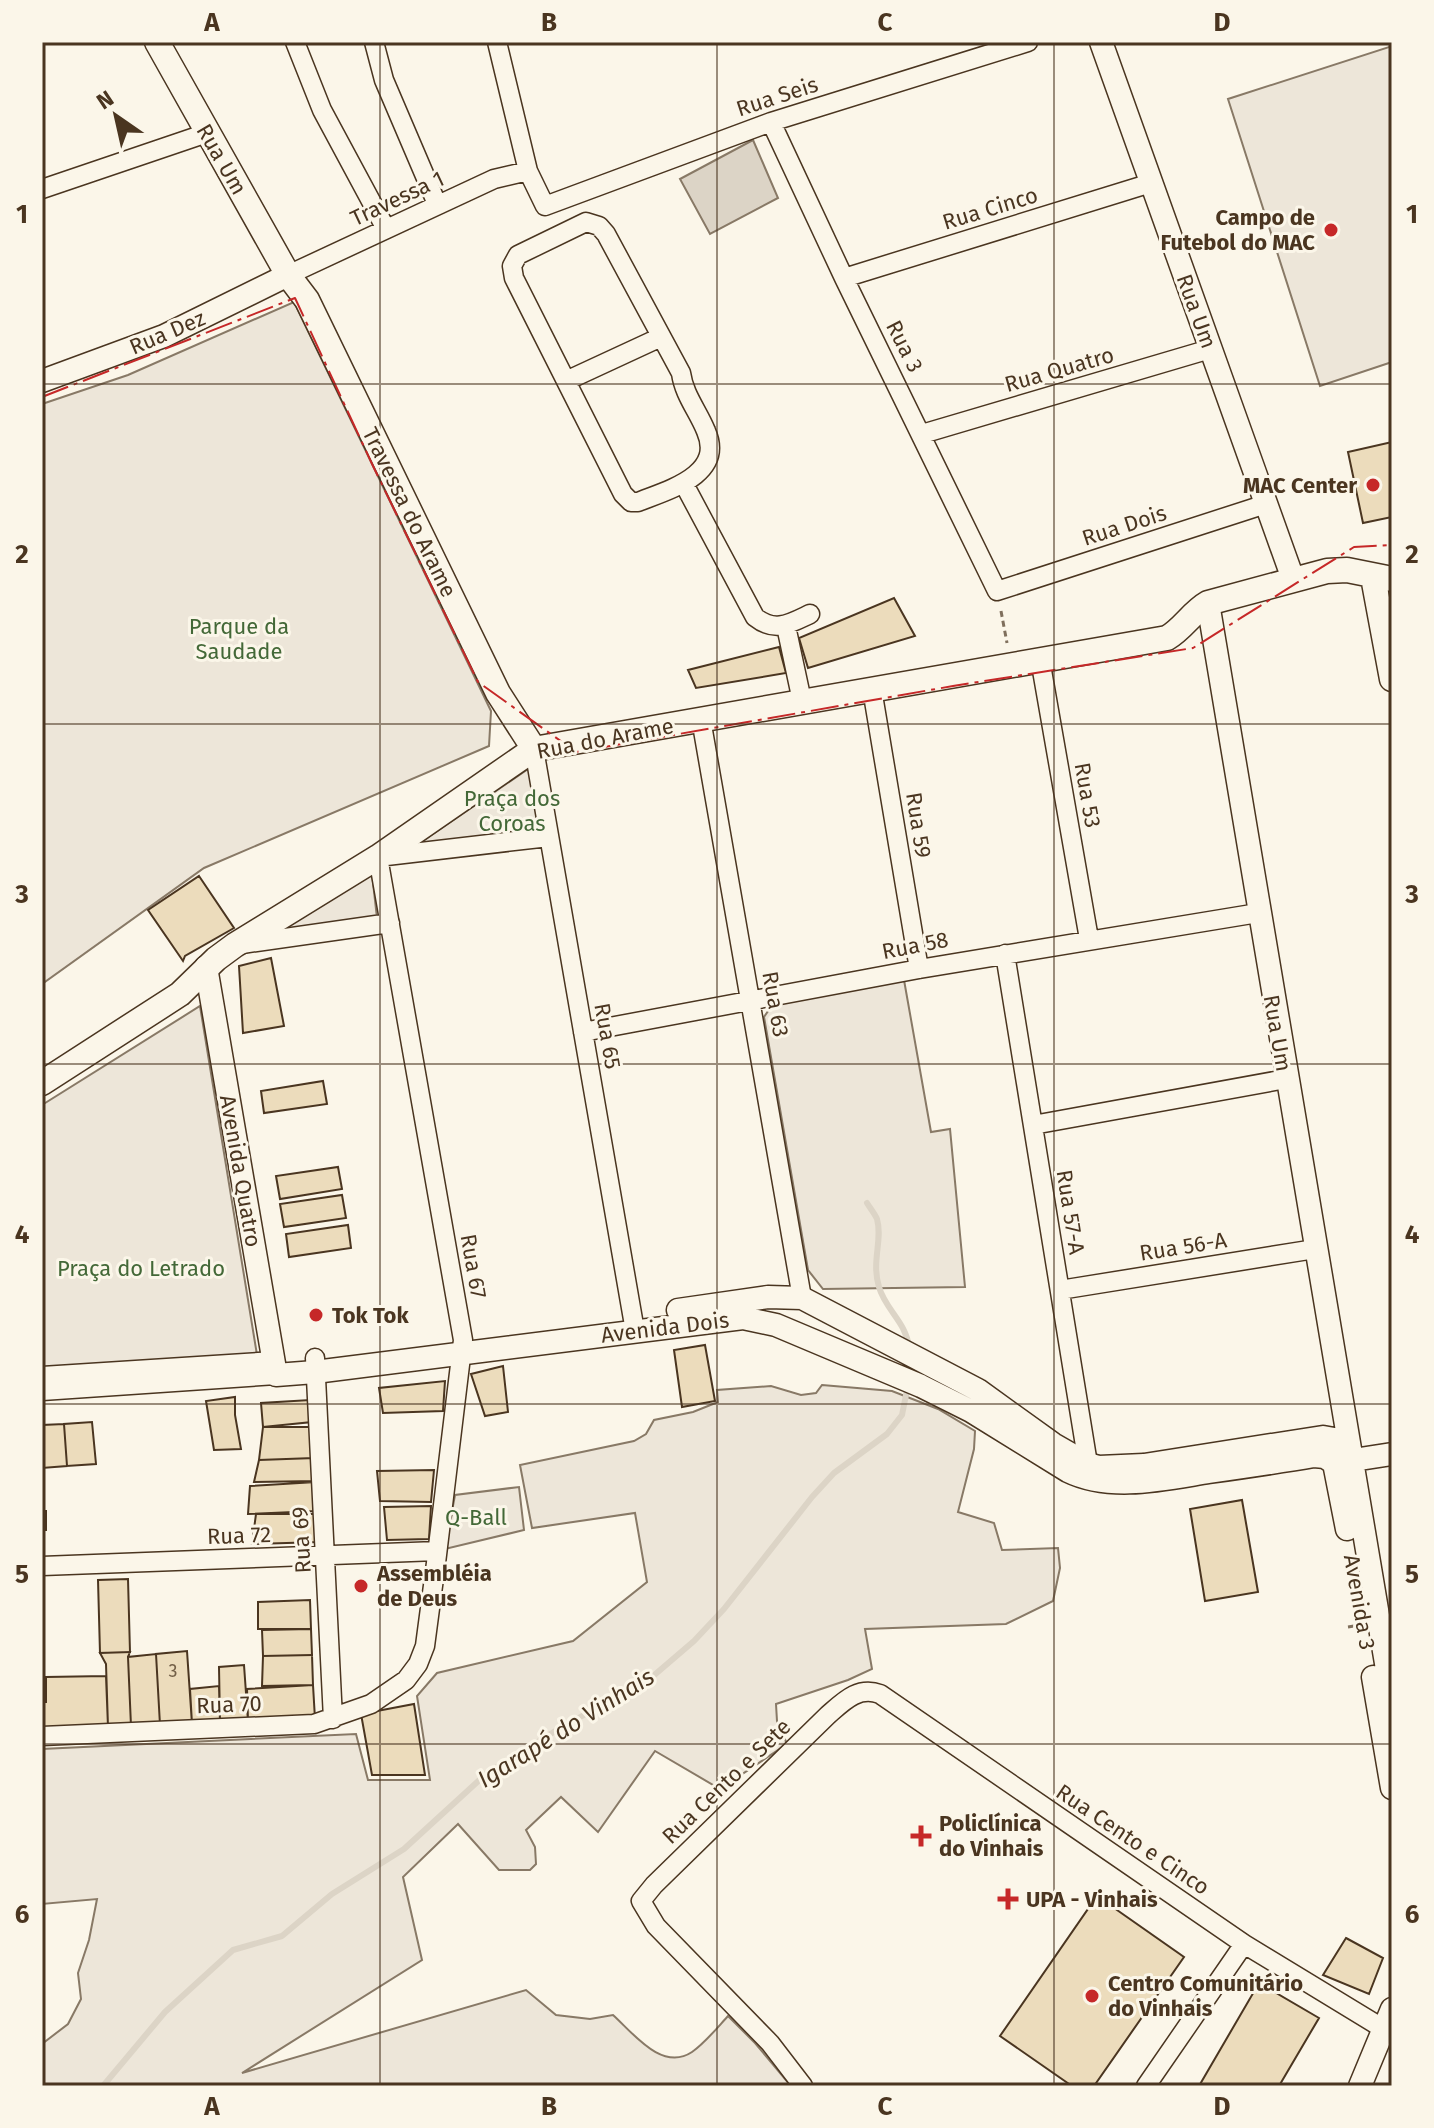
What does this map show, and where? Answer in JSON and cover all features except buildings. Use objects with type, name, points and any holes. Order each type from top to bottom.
[{"type":"main road","name":"Rua Um","points":[[157,42],[288,275]]},
{"type":"main road","name":"Travessa do Arame","points":[[288,275],[307,300],[498,693],[534,749]]},
{"type":"main road","points":[[1167,638],[1208,603],[1338,569],[1382,578],[1392,679]]},
{"type":"main road","name":"Rua do Arame","points":[[42,1083],[180,994],[206,967],[235,945],[378,857],[534,749],[1167,638]]},
{"type":"main road","points":[[180,994],[199,990],[211,998]]},
{"type":"street","points":[[295,42],[322,110],[386,229]]},
{"type":"street","points":[[374,42],[384,80],[437,204]]},
{"type":"street","points":[[497,42],[528,171]]},
{"type":"street","name":"Rua Seis","points":[[528,171],[545,206],[771,122],[1028,42]]},
{"type":"street","name":"Rua Um","points":[[1101,42],[1293,579]]},
{"type":"street","name":"Rua 3","points":[[771,122],[997,591]]},
{"type":"street","points":[[42,189],[207,133]]},
{"type":"street","name":"Travessa 1","points":[[288,275],[494,179],[528,171]]},
{"type":"street","name":"Rua Cinco","points":[[844,278],[1151,183]]},
{"type":"street","points":[[586,222],[599,226],[661,337],[681,373],[683,389],[709,440],[708,459],[684,484],[638,502],[627,500],[514,278],[512,266],[518,255],[586,222]]},
{"type":"street","name":"Rua Dez","points":[[42,381],[164,336],[288,275]]},
{"type":"street","points":[[566,381],[661,337]]},
{"type":"street","name":"Rua Quatro","points":[[922,434],[1210,349]]},
{"type":"street","points":[[684,484],[755,617],[768,626],[786,626],[810,614]]},
{"type":"street","name":"Rua Dois","points":[[997,591],[1266,504]]},
{"type":"street","name":"Rua Um","points":[[1208,603],[1210,631],[1315,1249],[1344,1460]]},
{"type":"street","points":[[786,626],[802,701]]},
{"type":"street","points":[[1167,638],[1210,631]]},
{"type":"street","name":"Rua 53","points":[[1040,659],[1089,939]]},
{"type":"street","name":"Rua 59","points":[[872,689],[919,969]]},
{"type":"street","name":"Rua 63","points":[[701,719],[802,1298]]},
{"type":"street","name":"Rua 65","points":[[534,749],[634,1324]]},
{"type":"street","points":[[378,857],[549,837]]},
{"type":"street","name":"Rua 67","points":[[378,857],[462,1347],[425,1646],[418,1664],[406,1680]]},
{"type":"street","name":"Rua 58","points":[[583,1032],[1089,939],[1258,913]]},
{"type":"street","points":[[235,945],[390,923]]},
{"type":"street","name":"Rua 57-A","points":[[1005,954],[1087,1472]]},
{"type":"street","name":"Avenida Quatro","points":[[206,967],[275,1368]]},
{"type":"street","points":[[1033,1125],[1286,1079]]},
{"type":"street","name":"Rua 56-A","points":[[1060,1290],[1315,1249]]},
{"type":"street","name":"Avenida Dois","points":[[42,1391],[315,1365],[634,1324],[768,1297],[802,1298],[978,1390],[1087,1472]]},
{"type":"street","name":"Avenida Dois","points":[[634,1324],[733,1318],[776,1325],[921,1386],[971,1411],[1068,1471],[1087,1472],[1144,1465],[1323,1437],[1334,1439],[1344,1460]]},
{"type":"street","name":"Rua 69","points":[[315,1365],[333,1719]]},
{"type":"street","name":"Avenida Dois","points":[[42,1376],[275,1368]]},
{"type":"street","points":[[1344,1460],[1392,1454]]},
{"type":"street","name":"Avenida 3","points":[[1344,1460],[1356,1626],[1392,1788]]},
{"type":"street","name":"Avenida 3","points":[[1344,1460],[1392,1699]]},
{"type":"street","name":"Rua 72","points":[[42,1566],[437,1551]]},
{"type":"street","name":"Rua 70","points":[[42,1736],[314,1724],[371,1704],[406,1680]]},
{"type":"street","name":"Rua Cento e Cinco","points":[[847,1698],[864,1691],[880,1694],[1244,1944],[1390,2024]]},
{"type":"street","name":"Rua Cento e Sete","points":[[803,2086],[770,2043],[656,1926],[641,1901],[847,1698]]},
{"type":"street","points":[[1146,2086],[1244,1944]]},
{"type":"street","points":[[1360,2086],[1390,2024]]},
{"type":"street","points":[[1376,2086],[1392,2052]]},
{"type":"path","points":[[997,591],[1011,665]]},
{"type":"green space","name":"Campo de Futebol do MAC","points":[[1392,46],[1392,362],[1320,386],[1228,99]]},
{"type":"green space","name":"Parque da Saudade","points":[[294,302],[491,711],[489,746],[204,868],[42,984],[42,404],[128,375]]},
{"type":"green space","name":"Praça dos Coroas","points":[[531,767],[542,833],[417,845]]},
{"type":"green space","points":[[372,874],[377,918],[273,936]]},
{"type":"green space","points":[[904,980],[931,1132],[950,1129],[965,1287],[823,1289],[808,1270],[764,1017],[773,1004]]},
{"type":"green space","name":"Praça do Letrado","points":[[200,1006],[258,1361],[42,1375],[42,1105]]},
{"type":"green space","points":[[822,1385],[892,1391],[938,1409],[975,1431],[974,1449],[958,1512],[994,1523],[1002,1550],[1058,1548],[1060,1568],[1053,1601],[1006,1624],[865,1629],[872,1669],[776,1704],[777,1721],[787,1744],[720,1789],[655,1751],[598,1832],[561,1797],[526,1830],[535,1847],[536,1864],[530,1870],[499,1870],[458,1824],[403,1877],[422,1960],[242,2073],[526,1990],[556,2015],[590,2019],[613,2015],[649,2048],[670,2057],[681,2057],[692,2052],[728,2016],[791,2086],[42,2086],[42,2044],[68,2024],[81,1999],[78,1973],[89,1940],[97,1899],[42,1904],[42,1749],[356,1734],[368,1780],[430,1780],[417,1696],[437,1673],[573,1641],[647,1582],[635,1513],[532,1528],[520,1465],[634,1441],[646,1434],[654,1420],[693,1412],[718,1402],[717,1390],[771,1386],[801,1395],[816,1393]]},
{"type":"green space","name":"Q-Ball","points":[[519,1487],[524,1530],[445,1549],[455,1495]]},
{"type":"shaded area","points":[[753,140],[778,198],[710,234],[680,179]]},
{"type":"waterway","name":"Igarapé do Vinhais","points":[[867,1203],[878,1227],[876,1268],[879,1287],[904,1330],[909,1347]]},
{"type":"waterway","name":"Igarapé do Vinhais","points":[[103,2086],[165,2012],[233,1950],[282,1936],[332,1894],[404,1849],[486,1774],[652,1677],[694,1641],[724,1609],[834,1473],[887,1434],[902,1415],[908,1385]]},
{"type":"power","points":[[42,397],[295,298],[478,682],[576,752],[953,686],[1193,648],[1354,547],[1392,545]]},
{"type":"place","name":"Campo de Futebol do MAC","points":[[1331,230]]},
{"type":"place","name":"MAC Center","points":[[1373,485]]},
{"type":"place","name":"Tok Tok","points":[[316,1315]]},
{"type":"place","name":"Assembléia de Deus","points":[[361,1586]]},
{"type":"place","name":"Policlínica do Vinhais","points":[[921,1836]]},
{"type":"place","name":"UPA - Vinhais","points":[[1008,1899]]},
{"type":"place","name":"Centro Comunitário do Vinhais","points":[[1092,1996]]}]
